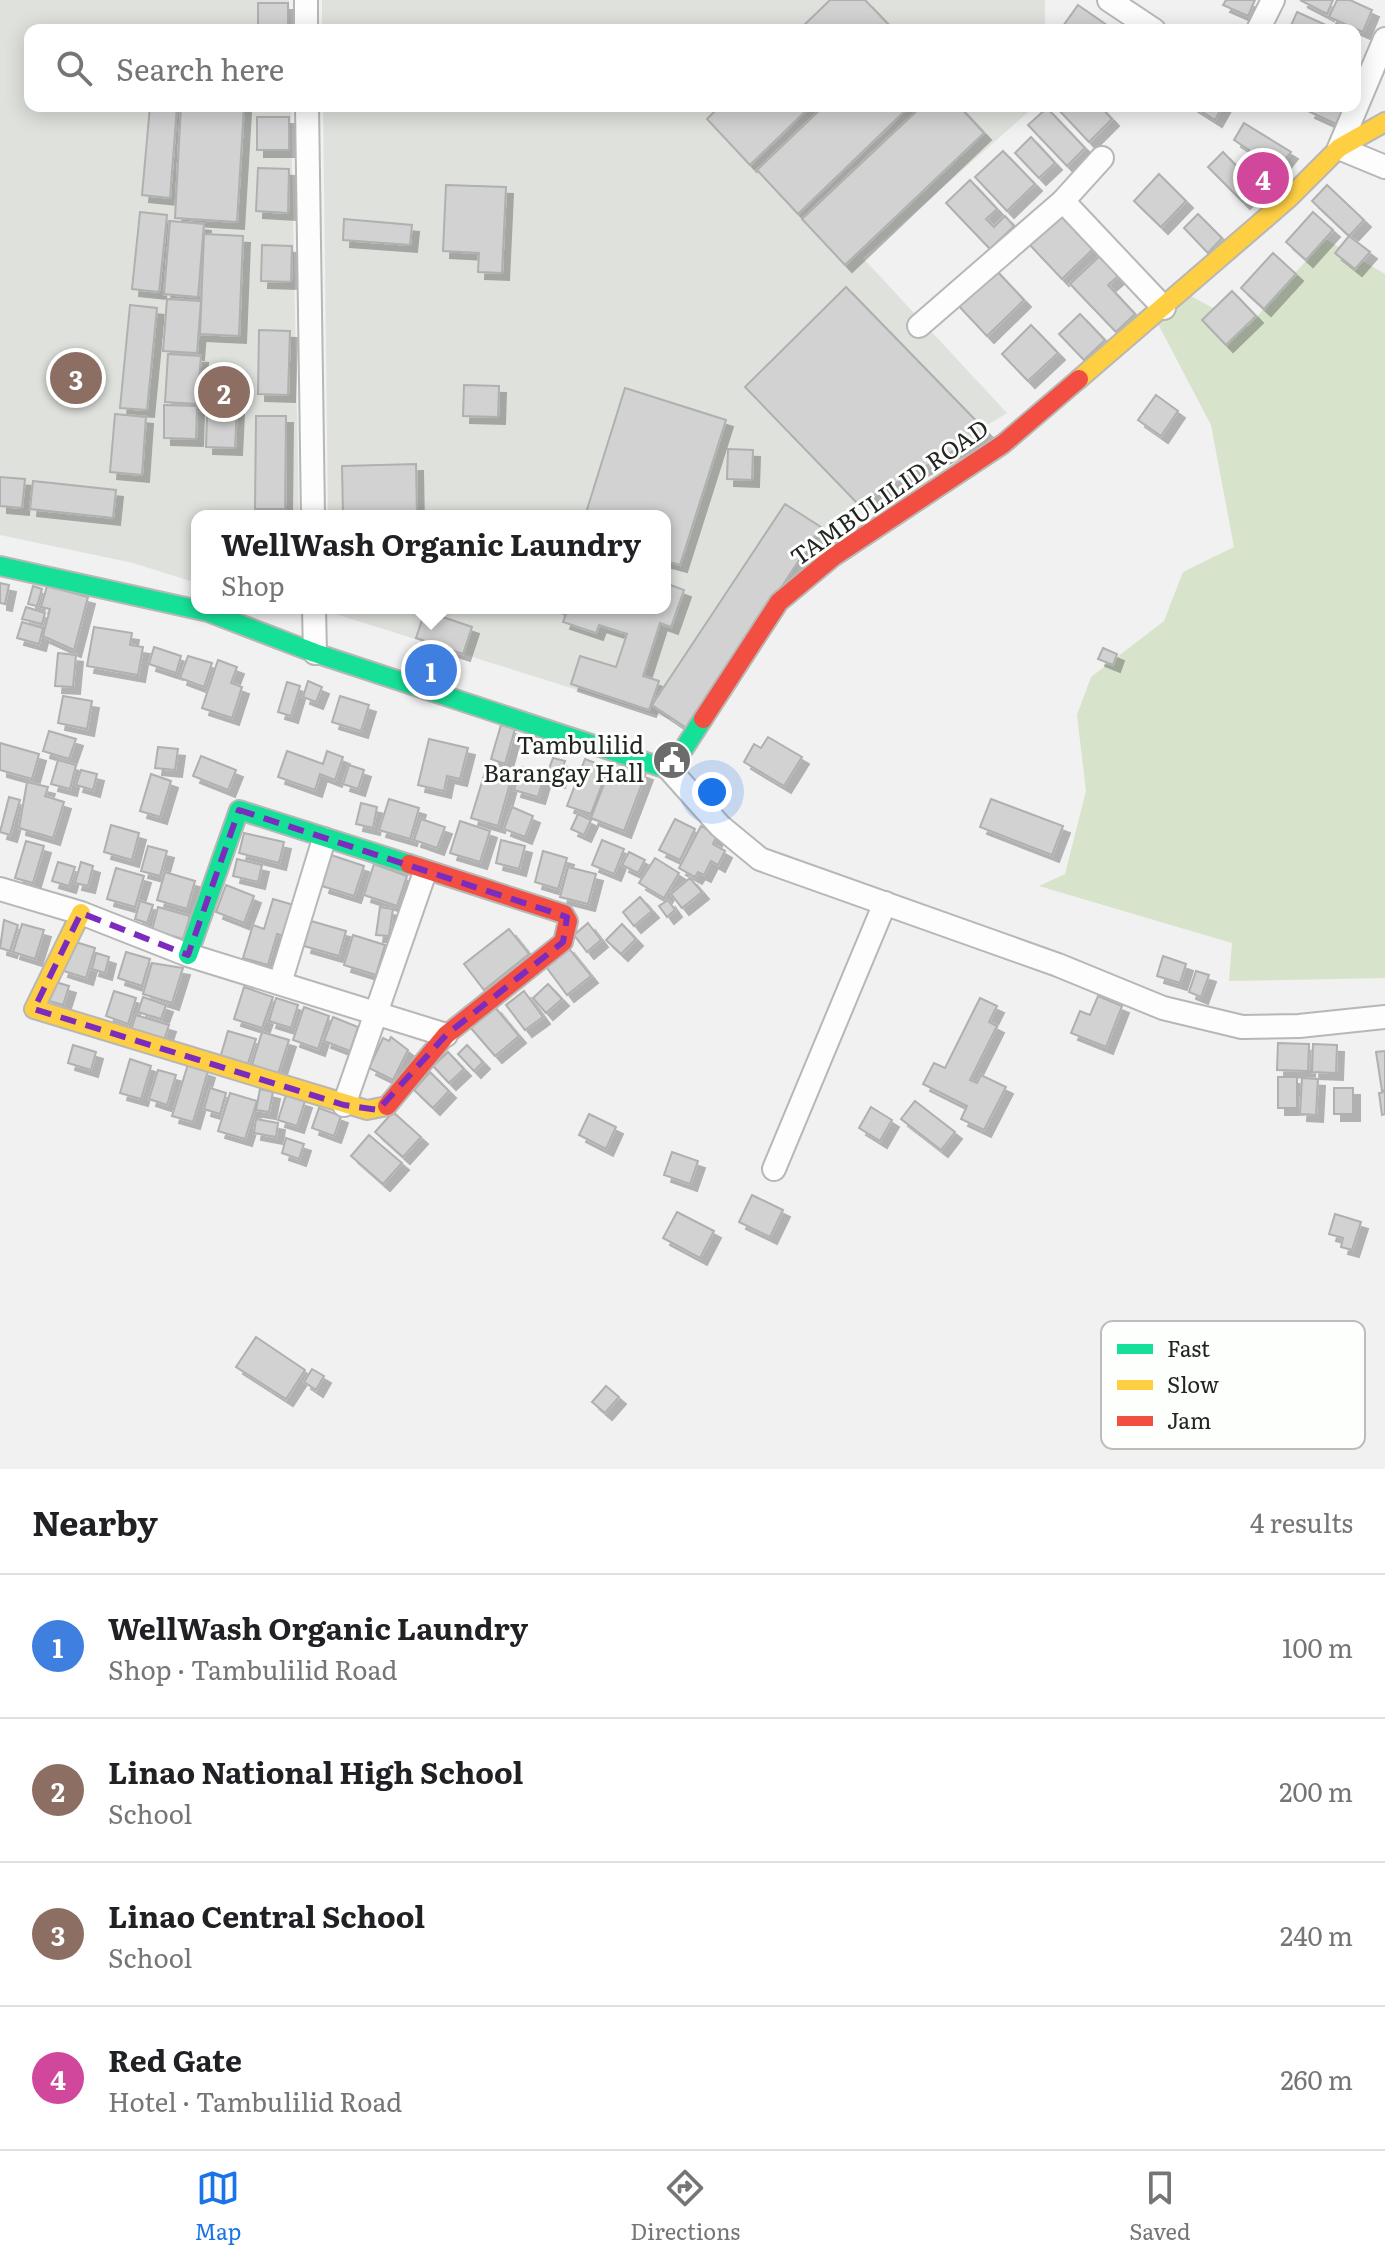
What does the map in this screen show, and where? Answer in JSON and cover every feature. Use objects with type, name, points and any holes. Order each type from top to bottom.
[{"type":"street","points":[[306,0],[306,24]]},
{"type":"street","points":[[1109,0],[1145,24]]},
{"type":"street","points":[[1261,24],[1273,0]]},
{"type":"street","points":[[1361,96],[1385,39]]},
{"type":"street","points":[[307,112],[313,510]]},
{"type":"street","points":[[1354,112],[1339,148],[1385,167]]},
{"type":"street","name":"TAMBULILID ROAD","points":[[670,770],[779,602],[833,557],[1003,444],[1289,198],[1339,148],[1385,122]]},
{"type":"street","points":[[919,326],[1063,201],[1102,158]]},
{"type":"street","points":[[1063,201],[1164,308]]},
{"type":"street","points":[[0,566],[191,608]]},
{"type":"street","points":[[213,614],[315,653],[670,770],[720,826],[760,859],[1058,965],[1163,1008],[1229,1024],[1299,1026],[1385,1017]]},
{"type":"street","points":[[314,614],[315,653]]},
{"type":"street","points":[[81,913],[34,1009],[367,1110],[386,1107],[446,1035],[563,942],[568,921],[564,914],[239,810],[188,955]]},
{"type":"street","points":[[280,983],[324,839]]},
{"type":"street","points":[[344,1105],[425,872]]},
{"type":"street","points":[[0,889],[81,913],[188,955],[446,1035]]},
{"type":"street","points":[[774,1169],[885,903]]},
{"type":"highlighted area","points":[[239,810],[567,917],[563,942],[446,1035],[378,1110],[344,1105],[34,1009],[81,913],[188,955]]},
{"type":"shaded area","points":[[0,0],[289,0],[290,24],[24,24],[24,112],[291,112],[299,510],[191,510],[191,581],[133,563],[0,535]]},
{"type":"shaded area","points":[[322,0],[1045,0],[1045,24],[322,24]]},
{"type":"shaded area","points":[[323,112],[1028,112],[863,258],[1007,413],[829,521],[689,725],[335,614],[671,614],[671,510],[328,510]]},
{"type":"green space","points":[[1325,239],[1385,274],[1385,978],[1229,981],[1232,943],[1039,886],[1065,874],[1086,791],[1077,715],[1091,677],[1164,621],[1183,572],[1234,547],[1211,425],[1157,322],[1189,295],[1248,327]]},
{"type":"building","points":[[830,0],[865,0],[888,24],[805,24]]},
{"type":"building","points":[[1226,0],[1255,0],[1248,16],[1223,5]]},
{"type":"building","points":[[1300,0],[1333,0],[1327,14]]},
{"type":"building","points":[[1337,0],[1350,0],[1372,10],[1363,32],[1361,24],[1345,24],[1329,17]]},
{"type":"building","points":[[258,3],[288,3],[288,24],[258,24]]},
{"type":"building","points":[[1078,5],[1105,24],[1064,24]]},
{"type":"building","points":[[1297,12],[1324,24],[1292,24]]},
{"type":"building","points":[[149,112],[177,112],[170,198],[142,195]]},
{"type":"building","points":[[181,112],[244,112],[237,222],[175,218]]},
{"type":"building","points":[[714,112],[805,112],[750,165],[707,119]]},
{"type":"building","points":[[818,112],[904,112],[798,214],[757,170]]},
{"type":"building","points":[[916,112],[965,112],[984,133],[845,265],[802,219]]},
{"type":"building","points":[[1043,112],[1051,112],[1085,148],[1067,166],[1028,125]]},
{"type":"building","points":[[1061,112],[1106,112],[1112,119],[1089,142]]},
{"type":"building","points":[[1202,112],[1220,112],[1215,120]]},
{"type":"building","points":[[1310,112],[1342,112],[1336,124]]},
{"type":"building","points":[[257,117],[289,117],[289,150],[257,150]]},
{"type":"building","points":[[1244,123],[1291,152],[1258,194],[1255,190],[1243,202],[1208,167],[1223,152],[1245,175],[1261,158],[1234,140]]},
{"type":"building","points":[[1031,137],[1055,163],[1039,178],[1015,153]]},
{"type":"building","points":[[1003,151],[1035,184],[1007,211],[975,177]]},
{"type":"building","points":[[258,168],[289,169],[288,213],[256,211]]},
{"type":"building","points":[[1159,174],[1186,201],[1161,227],[1134,201]]},
{"type":"building","points":[[970,180],[997,209],[986,219],[994,227],[1005,216],[1014,226],[990,249],[946,203]]},
{"type":"building","points":[[446,185],[506,187],[502,273],[478,272],[479,253],[443,251]]},
{"type":"building","points":[[1327,185],[1364,220],[1349,236],[1312,201]]},
{"type":"building","points":[[140,212],[167,215],[159,292],[132,289]]},
{"type":"building","points":[[1313,212],[1333,230],[1306,260],[1286,242]]},
{"type":"building","points":[[1059,213],[1091,240],[1087,243],[1093,249],[1062,279],[1028,243]]},
{"type":"building","points":[[1198,214],[1222,238],[1208,253],[1184,228]]},
{"type":"building","points":[[344,219],[412,225],[410,245],[343,240]]},
{"type":"building","points":[[170,221],[204,224],[198,297],[164,294]]},
{"type":"building","points":[[204,234],[243,236],[239,336],[200,334]]},
{"type":"building","points":[[1349,236],[1370,252],[1355,269],[1335,253]]},
{"type":"building","points":[[262,245],[292,246],[291,282],[261,281]]},
{"type":"building","points":[[1106,250],[1125,270],[1108,285],[1135,314],[1116,332],[1070,284]]},
{"type":"building","points":[[1273,253],[1296,274],[1264,309],[1241,288]]},
{"type":"building","points":[[993,267],[1024,300],[987,336],[956,303]]},
{"type":"building","points":[[846,287],[987,432],[858,504],[745,387]]},
{"type":"building","points":[[1232,291],[1256,316],[1226,345],[1202,320]]},
{"type":"building","points":[[167,299],[201,301],[197,353],[163,351]]},
{"type":"building","points":[[130,305],[157,308],[147,410],[120,408]]},
{"type":"building","points":[[1080,314],[1105,340],[1084,360],[1059,334]]},
{"type":"building","points":[[1031,325],[1058,353],[1028,381],[1002,354]]},
{"type":"building","points":[[259,330],[290,331],[288,395],[258,394]]},
{"type":"building","points":[[168,354],[201,356],[197,404],[165,402]]},
{"type":"building","points":[[208,385],[238,387],[235,448],[206,447]]},
{"type":"building","points":[[464,385],[499,386],[498,417],[463,416]]},
{"type":"building","points":[[625,388],[726,420],[680,565],[671,563],[671,510],[587,510]]},
{"type":"building","points":[[1156,395],[1178,411],[1161,436],[1138,420]]},
{"type":"building","points":[[164,405],[197,406],[196,439],[164,438]]},
{"type":"building","points":[[115,414],[146,417],[142,475],[110,472]]},
{"type":"building","points":[[256,416],[286,416],[285,509],[255,509]]},
{"type":"building","points":[[728,449],[753,450],[752,480],[727,479]]},
{"type":"building","points":[[416,464],[417,510],[343,510],[342,466]]},
{"type":"building","points":[[0,477],[25,479],[22,508],[0,506]]},
{"type":"building","points":[[33,481],[116,490],[113,518],[30,509]]},
{"type":"building","points":[[785,504],[821,527],[688,729],[652,705]]},
{"type":"building","points":[[0,583],[9,585],[5,604],[0,603]]},
{"type":"building","points":[[671,585],[684,590],[671,627],[660,623],[643,676],[659,681],[649,710],[571,684],[580,656],[616,667],[627,634],[599,625],[596,633],[563,622],[566,614],[671,614]]},
{"type":"building","points":[[33,586],[42,589],[37,606],[28,604]]},
{"type":"building","points":[[47,586],[88,597],[74,650],[43,636],[50,609],[41,607]]},
{"type":"building","points":[[26,607],[45,613],[42,624],[22,619]]},
{"type":"building","points":[[424,614],[434,614],[472,627],[463,654],[416,638]]},
{"type":"building","points":[[22,622],[43,628],[39,644],[17,638]]},
{"type":"building","points":[[94,627],[132,633],[130,645],[143,647],[138,675],[87,666]]},
{"type":"building","points":[[154,647],[181,656],[176,673],[149,664]]},
{"type":"building","points":[[1103,648],[1117,654],[1113,665],[1098,659]]},
{"type":"building","points":[[58,653],[76,655],[73,687],[55,686]]},
{"type":"building","points":[[188,656],[212,663],[204,687],[180,678]]},
{"type":"building","points":[[218,660],[237,667],[231,683],[242,687],[232,718],[202,708]]},
{"type":"building","points":[[308,681],[322,687],[316,702],[303,697]]},
{"type":"building","points":[[287,682],[300,686],[291,716],[278,712]]},
{"type":"building","points":[[63,696],[92,701],[87,729],[58,723]]},
{"type":"building","points":[[340,696],[369,705],[361,731],[332,722]]},
{"type":"building","points":[[501,725],[515,729],[505,764],[491,759]]},
{"type":"building","points":[[49,731],[76,739],[69,759],[43,751]]},
{"type":"building","points":[[768,737],[802,757],[784,786],[744,762],[754,744],[761,748]]},
{"type":"building","points":[[429,739],[468,748],[460,779],[447,776],[444,791],[418,785]]},
{"type":"building","points":[[0,743],[39,754],[32,779],[0,770]]},
{"type":"building","points":[[158,747],[178,749],[175,770],[155,768]]},
{"type":"building","points":[[287,751],[323,764],[327,751],[343,757],[335,780],[320,774],[315,790],[278,777]]},
{"type":"building","points":[[201,756],[236,770],[228,790],[193,776]]},
{"type":"building","points":[[553,758],[565,761],[558,781],[546,777]]},
{"type":"building","points":[[585,759],[608,768],[591,814],[567,806]]},
{"type":"building","points":[[58,760],[76,765],[70,789],[51,784]]},
{"type":"building","points":[[613,761],[646,773],[624,831],[591,818]]},
{"type":"building","points":[[349,765],[364,770],[358,789],[343,784]]},
{"type":"building","points":[[521,767],[545,774],[538,797],[514,790]]},
{"type":"building","points":[[81,770],[97,774],[93,790],[76,785]]},
{"type":"building","points":[[485,772],[511,780],[498,826],[471,818]]},
{"type":"building","points":[[151,774],[171,781],[160,817],[140,811]]},
{"type":"building","points":[[27,782],[48,787],[45,796],[64,802],[53,838],[19,828]]},
{"type":"building","points":[[9,797],[20,800],[10,835],[0,832]]},
{"type":"building","points":[[389,799],[419,808],[410,839],[379,830]]},
{"type":"building","points":[[991,799],[1063,826],[1052,855],[980,827]]},
{"type":"building","points":[[361,803],[377,807],[373,828],[356,824]]},
{"type":"building","points":[[512,807],[533,816],[525,837],[504,829]]},
{"type":"building","points":[[578,814],[591,820],[584,835],[571,829]]},
{"type":"building","points":[[421,819],[445,827],[437,848],[414,840]]},
{"type":"building","points":[[675,819],[695,829],[680,860],[659,850]]},
{"type":"building","points":[[460,821],[490,831],[480,862],[450,853]]},
{"type":"building","points":[[111,825],[139,833],[132,860],[104,852]]},
{"type":"building","points":[[701,826],[717,835],[713,844],[725,851],[718,865],[711,861],[704,875],[698,872],[695,877],[679,868]]},
{"type":"building","points":[[244,833],[284,842],[279,863],[239,853]]},
{"type":"building","points":[[501,840],[525,846],[519,869],[496,863]]},
{"type":"building","points":[[602,840],[624,849],[614,874],[592,865]]},
{"type":"building","points":[[26,841],[44,846],[33,883],[15,878]]},
{"type":"building","points":[[148,846],[167,851],[160,876],[141,871]]},
{"type":"building","points":[[543,851],[567,858],[558,889],[535,882]]},
{"type":"building","points":[[629,852],[645,860],[638,873],[622,865]]},
{"type":"building","points":[[331,855],[364,866],[354,896],[322,886]]},
{"type":"building","points":[[655,858],[679,873],[664,898],[639,883]]},
{"type":"building","points":[[237,859],[262,865],[258,882],[233,876]]},
{"type":"building","points":[[58,862],[75,867],[69,886],[52,881]]},
{"type":"building","points":[[81,862],[93,866],[88,886],[75,883]]},
{"type":"building","points":[[374,864],[407,876],[397,906],[364,895]]},
{"type":"building","points":[[568,867],[596,874],[588,904],[560,897]]},
{"type":"building","points":[[116,868],[144,876],[135,907],[107,899]]},
{"type":"building","points":[[165,872],[195,881],[187,909],[157,900]]},
{"type":"building","points":[[690,878],[702,892],[682,908],[671,894]]},
{"type":"building","points":[[226,885],[254,896],[244,923],[216,912]]},
{"type":"building","points":[[640,897],[652,911],[634,926],[623,912]]},
{"type":"building","points":[[273,899],[297,906],[288,937],[277,934],[268,965],[243,958],[253,925],[264,929]]},
{"type":"building","points":[[668,900],[675,910],[667,917],[659,906]]},
{"type":"building","points":[[140,901],[153,905],[147,923],[135,919]]},
{"type":"building","points":[[158,907],[190,916],[183,939],[152,930]]},
{"type":"building","points":[[380,907],[393,909],[389,936],[376,935]]},
{"type":"building","points":[[4,920],[18,925],[10,951],[0,948]]},
{"type":"building","points":[[311,921],[346,931],[339,956],[304,946]]},
{"type":"building","points":[[588,923],[601,940],[587,952],[574,935]]},
{"type":"building","points":[[22,924],[44,930],[35,959],[13,952]]},
{"type":"building","points":[[622,924],[636,939],[621,954],[606,940]]},
{"type":"building","points":[[509,929],[529,954],[484,990],[464,964]]},
{"type":"building","points":[[353,935],[385,945],[376,975],[344,965]]},
{"type":"building","points":[[69,940],[95,948],[86,978],[61,970]]},
{"type":"building","points":[[567,946],[591,976],[567,995],[544,964]]},
{"type":"building","points":[[126,952],[150,959],[142,986],[118,978]]},
{"type":"building","points":[[96,953],[109,957],[105,973],[92,969]]},
{"type":"building","points":[[1163,956],[1186,964],[1180,983],[1157,976]]},
{"type":"building","points":[[152,963],[183,968],[172,1003],[143,994]]},
{"type":"building","points":[[1196,971],[1209,975],[1201,997],[1189,992]]},
{"type":"building","points":[[52,981],[69,986],[63,1005],[46,1000]]},
{"type":"building","points":[[548,984],[562,999],[546,1013],[533,998]]},
{"type":"building","points":[[244,987],[273,997],[262,1028],[234,1019]]},
{"type":"building","points":[[114,991],[136,998],[128,1024],[106,1016]]},
{"type":"building","points":[[524,991],[543,1017],[525,1030],[506,1005]]},
{"type":"building","points":[[1098,996],[1122,1006],[1106,1047],[1071,1033],[1080,1011],[1090,1015]]},
{"type":"building","points":[[143,997],[166,1005],[161,1019],[138,1012]]},
{"type":"building","points":[[276,998],[298,1005],[291,1028],[269,1021]]},
{"type":"building","points":[[980,998],[997,1006],[989,1022],[997,1026],[970,1080],[977,1083],[981,1075],[1006,1087],[984,1130],[961,1119],[967,1106],[923,1084],[934,1063],[945,1068]]},
{"type":"building","points":[[494,1006],[519,1036],[495,1056],[470,1027]]},
{"type":"building","points":[[304,1007],[329,1016],[318,1049],[293,1040]]},
{"type":"building","points":[[136,1015],[169,1025],[163,1043],[130,1033]]},
{"type":"building","points":[[333,1017],[358,1027],[350,1051],[324,1041]]},
{"type":"building","points":[[228,1031],[256,1039],[247,1066],[220,1058]]},
{"type":"building","points":[[262,1032],[289,1040],[278,1074],[252,1065]]},
{"type":"building","points":[[391,1037],[408,1050],[393,1080],[369,1068],[383,1038],[389,1041]]},
{"type":"building","points":[[1278,1043],[1309,1044],[1308,1071],[1277,1070]]},
{"type":"building","points":[[1313,1044],[1337,1045],[1336,1073],[1312,1072]]},
{"type":"building","points":[[73,1045],[96,1052],[91,1070],[68,1063]]},
{"type":"building","points":[[467,1045],[483,1062],[474,1071],[458,1054]]},
{"type":"building","points":[[1385,1051],[1385,1090],[1382,1091],[1376,1052]]},
{"type":"building","points":[[448,1052],[464,1069],[449,1083],[433,1066]]},
{"type":"building","points":[[130,1059],[151,1066],[141,1099],[120,1093]]},
{"type":"building","points":[[188,1064],[208,1071],[193,1122],[172,1116]]},
{"type":"building","points":[[158,1070],[176,1075],[167,1105],[149,1099]]},
{"type":"building","points":[[430,1072],[449,1091],[433,1108],[414,1090]]},
{"type":"building","points":[[1278,1077],[1297,1077],[1297,1108],[1278,1108]]},
{"type":"building","points":[[1302,1078],[1318,1079],[1316,1115],[1300,1114]]},
{"type":"building","points":[[210,1088],[226,1093],[220,1114],[204,1109]]},
{"type":"building","points":[[1334,1088],[1353,1088],[1353,1114],[1334,1114]]},
{"type":"building","points":[[260,1089],[273,1092],[269,1112],[256,1110]]},
{"type":"building","points":[[1385,1092],[1385,1114],[1382,1115],[1379,1093]]},
{"type":"building","points":[[230,1093],[257,1101],[245,1139],[218,1131]]},
{"type":"building","points":[[286,1095],[305,1101],[297,1126],[278,1120]]},
{"type":"building","points":[[915,1101],[955,1132],[941,1150],[901,1119]]},
{"type":"building","points":[[871,1107],[892,1120],[880,1141],[859,1128]]},
{"type":"building","points":[[319,1108],[341,1116],[334,1136],[312,1128]]},
{"type":"building","points":[[393,1112],[421,1137],[403,1157],[375,1132]]},
{"type":"building","points":[[589,1114],[616,1127],[606,1149],[579,1135]]},
{"type":"building","points":[[256,1119],[278,1123],[276,1137],[254,1133]]},
{"type":"building","points":[[369,1135],[402,1163],[383,1184],[351,1156]]},
{"type":"building","points":[[286,1138],[304,1144],[299,1159],[282,1153]]},
{"type":"building","points":[[672,1152],[698,1161],[690,1184],[664,1175]]},
{"type":"building","points":[[752,1195],[783,1210],[770,1237],[739,1222]]},
{"type":"building","points":[[677,1212],[714,1231],[700,1258],[663,1238]]},
{"type":"building","points":[[1335,1214],[1361,1222],[1352,1250],[1341,1247],[1343,1238],[1329,1234]]},
{"type":"building","points":[[256,1337],[305,1370],[286,1399],[236,1367]]},
{"type":"building","points":[[312,1369],[324,1376],[316,1390],[304,1382]]},
{"type":"building","points":[[606,1386],[619,1397],[605,1413],[592,1402]]},
{"type":"traffic: fast","points":[[0,566],[191,608]]},
{"type":"traffic: fast","points":[[213,614],[315,653],[670,770],[703,719]]},
{"type":"traffic: fast","points":[[188,955],[239,810],[409,864]]},
{"type":"traffic: slow","points":[[1079,379],[1289,198],[1339,148],[1385,122]]},
{"type":"traffic: slow","points":[[81,913],[34,1009],[367,1110],[387,1106]]},
{"type":"traffic: jam","points":[[703,719],[779,602],[833,557],[1003,444],[1079,379]]},
{"type":"traffic: jam","points":[[387,1106],[446,1035],[563,942],[568,921],[564,914],[409,864]]},
{"type":"place","name":"Red Gate","points":[[1263,178]]},
{"type":"place","name":"Linao Central School","points":[[76,378]]},
{"type":"place","name":"Linao National High School","points":[[224,392]]},
{"type":"place","name":"WellWash Organic Laundry","points":[[431,670]]},
{"type":"place","name":"Tambulilid Barangay Hall","points":[[672,760]]}]
